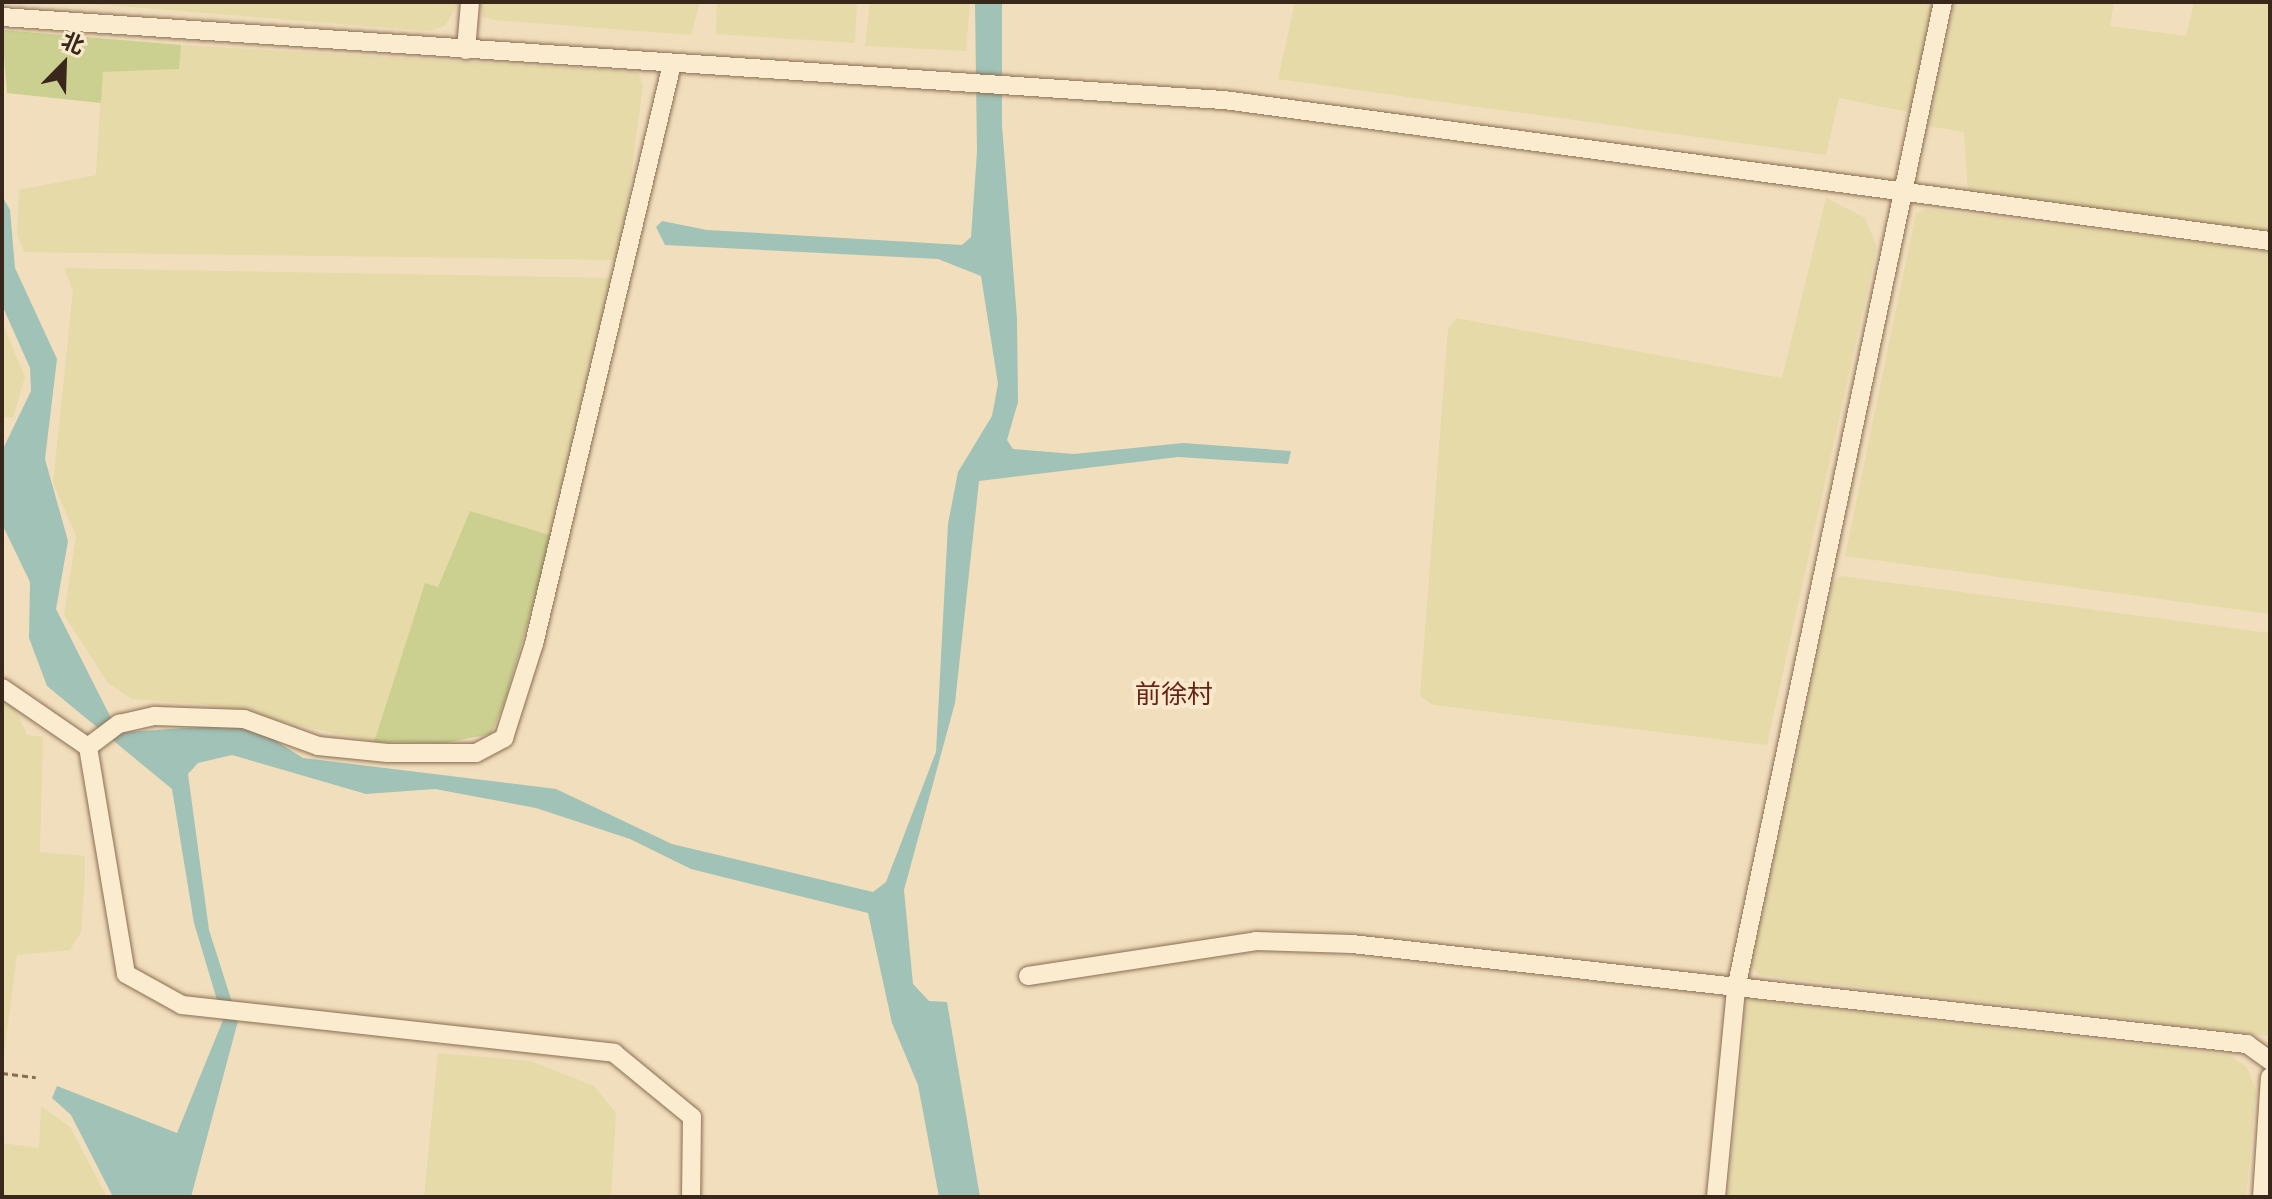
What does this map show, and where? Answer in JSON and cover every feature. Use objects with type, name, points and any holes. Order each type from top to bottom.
[{"type":"street","points":[[466,50],[470,2]]},
{"type":"street","points":[[1716,1197],[1736,989],[1943,2]]},
{"type":"street","points":[[2,17],[1224,100],[1900,196],[2270,241]]},
{"type":"street","points":[[88,747],[119,724],[155,716],[244,719],[318,746],[388,753],[476,753],[504,738],[534,644],[672,64]]},
{"type":"street","points":[[2,688],[88,747],[126,974],[182,1005],[614,1053],[692,1117],[691,1197]]},
{"type":"street","points":[[1028,976],[1256,941],[1352,944],[2247,1044],[2270,1061]]},
{"type":"street","points":[[2262,1197],[2270,1077]]},
{"type":"path","points":[[2,1073],[36,1077]]},
{"type":"shaded area","points":[[68,2],[459,2],[445,26],[429,31]]},
{"type":"shaded area","points":[[479,2],[700,2],[691,35],[495,20],[483,17]]},
{"type":"shaded area","points":[[717,2],[857,2],[855,43],[716,34]]},
{"type":"shaded area","points":[[870,2],[970,2],[966,51],[865,46]]},
{"type":"shaded area","points":[[1295,2],[1936,2],[1913,113],[1839,98],[1826,155],[1278,79]]},
{"type":"shaded area","points":[[1955,2],[2114,2],[2110,26],[2186,36],[2194,2],[2270,2],[2270,232],[1968,192],[1964,132],[1928,126]]},
{"type":"shaded area","points":[[181,45],[638,72],[643,85],[620,260],[24,252],[17,234],[19,190],[96,175],[102,72],[178,69]]},
{"type":"shaded area","points":[[1826,198],[1865,218],[1877,247],[1767,745],[1433,705],[1420,696],[1448,329],[1456,318],[1782,378]]},
{"type":"shaded area","points":[[1927,209],[2270,251],[2270,614],[1845,556],[1916,213]]},
{"type":"shaded area","points":[[64,268],[613,278],[553,536],[470,512],[438,587],[425,584],[374,742],[203,704],[132,699],[108,683],[64,615],[76,536],[53,483],[73,291]]},
{"type":"shaded area","points":[[2,322],[25,377],[13,418],[2,416]]},
{"type":"shaded area","points":[[1841,576],[2270,633],[2270,1036],[1760,975],[1751,966],[1833,582]]},
{"type":"shaded area","points":[[2,700],[15,708],[27,735],[43,737],[40,852],[85,856],[81,932],[70,950],[17,955],[3,1061]]},
{"type":"shaded area","points":[[1747,999],[2229,1055],[2247,1067],[2256,1091],[2246,1197],[1728,1197]]},
{"type":"shaded area","points":[[438,1053],[531,1061],[594,1086],[616,1113],[611,1197],[424,1197]]},
{"type":"shaded area","points":[[41,1106],[70,1127],[107,1197],[2,1197],[2,1143],[39,1148]]},
{"type":"green space","points":[[2,30],[181,45],[179,69],[103,72],[101,103],[7,93]]},
{"type":"green space","points":[[470,511],[553,536],[504,704],[491,734],[444,743],[374,742],[425,583],[438,587]]},
{"type":"water","points":[[975,2],[1002,2],[1002,125],[1017,319],[1018,402],[1007,440],[1013,449],[1074,454],[1183,443],[1291,451],[1288,464],[1178,457],[979,481],[955,703],[904,890],[913,984],[929,1001],[947,1002],[980,1197],[939,1197],[918,1085],[892,1023],[868,913],[691,869],[630,839],[536,808],[435,789],[366,794],[232,755],[198,763],[188,774],[209,930],[238,1021],[191,1197],[113,1197],[71,1115],[52,1098],[57,1086],[177,1133],[223,1020],[194,923],[172,789],[47,686],[29,638],[30,582],[2,524],[2,451],[31,391],[30,368],[2,305],[2,196],[10,210],[15,268],[57,359],[45,459],[68,541],[56,609],[111,718],[126,732],[231,725],[265,734],[303,758],[556,789],[672,844],[873,892],[886,882],[936,752],[948,524],[958,472],[992,416],[998,384],[981,276],[938,259],[665,245],[656,227],[662,221],[707,230],[962,245],[971,237],[977,152]]},
{"type":"district","name":"前徐村","points":[[1174,693]]}]
